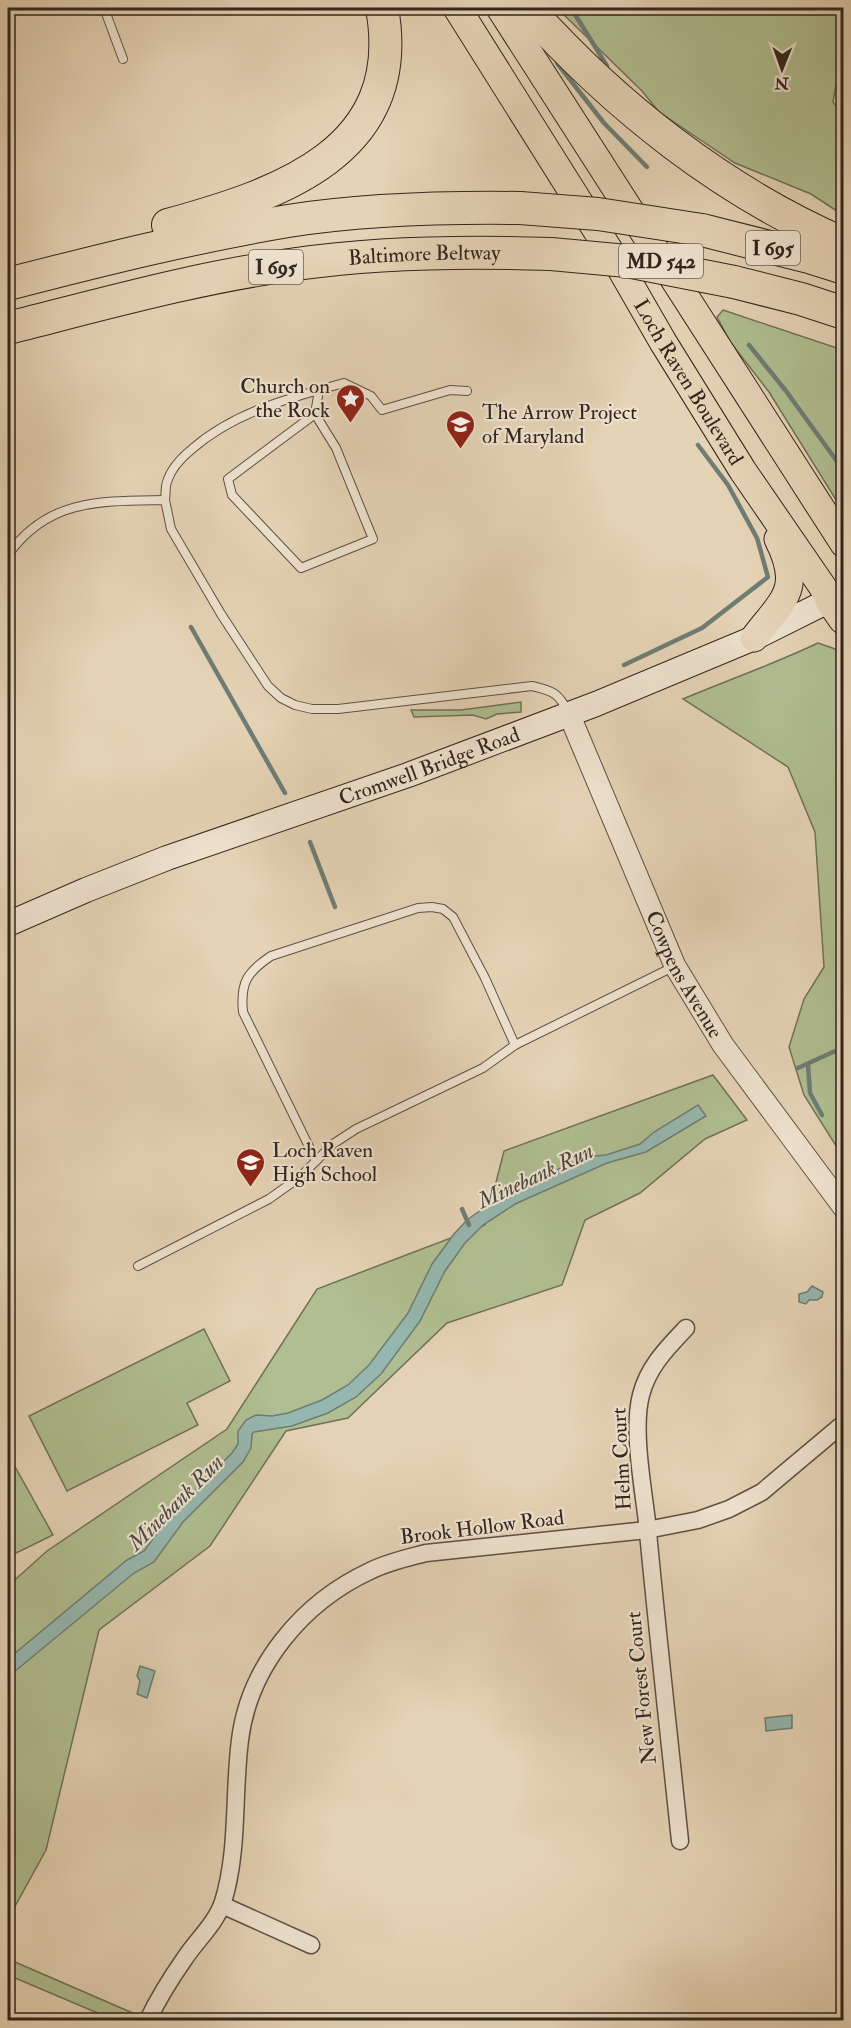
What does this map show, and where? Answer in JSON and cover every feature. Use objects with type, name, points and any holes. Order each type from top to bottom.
[{"type":"highway","points":[[8,272],[207,214],[286,184],[321,164],[356,133],[380,87],[386,37],[382,8]]},
{"type":"highway","points":[[513,14],[576,60],[668,140],[714,172],[767,204],[843,244]]},
{"type":"highway","name":"I 695","points":[[8,284],[194,238],[290,221],[375,211],[462,207],[520,208],[598,214],[702,230],[843,268]]},
{"type":"highway","name":"Baltimore Beltway","points":[[8,328],[205,281],[295,264],[379,255],[470,251],[551,254],[627,261],[734,282],[801,299],[843,313]]},
{"type":"main road","name":"Loch Raven Boulevard","points":[[457,8],[621,269],[663,342],[744,471],[839,603]]},
{"type":"main road","name":"Loch Raven Boulevard","points":[[513,14],[834,521],[843,544]]},
{"type":"main road","points":[[478,43],[513,14]]},
{"type":"main road","points":[[744,471],[787,559],[790,571],[790,586],[784,600],[754,638]]},
{"type":"main road","name":"Cromwell Bridge Road","points":[[8,924],[167,858],[408,775],[569,714],[839,603]]},
{"type":"street","name":"Cowpens Avenue","points":[[569,714],[675,966],[723,1045],[843,1208]]},
{"type":"street","name":"Helm Court","points":[[647,1530],[639,1439],[640,1396],[648,1375],[660,1356],[686,1328]]},
{"type":"street","name":"Brook Hollow Road","points":[[148,2020],[156,2003],[222,1905],[232,1854],[240,1737],[246,1713],[265,1666],[281,1641],[322,1600],[370,1570],[426,1553],[647,1530],[698,1520],[729,1509],[762,1492],[843,1423]]},
{"type":"street","name":"New Forest Court","points":[[647,1530],[680,1841]]},
{"type":"street","points":[[222,1905],[311,1945]]},
{"type":"lane","points":[[104,8],[123,59]]},
{"type":"lane","points":[[467,391],[450,390],[382,410],[371,396],[344,383],[264,407],[224,425],[199,443],[175,466],[167,482],[165,500],[171,529],[226,623],[268,686],[281,698],[295,705],[312,709],[338,709],[532,686],[550,690],[560,697],[569,714]]},
{"type":"lane","points":[[315,414],[228,479],[232,495],[301,568],[373,539],[336,448],[315,414],[319,390]]},
{"type":"lane","points":[[8,555],[17,542],[31,530],[67,508],[86,504],[165,500]]},
{"type":"lane","points":[[316,1161],[243,1012],[241,997],[246,980],[254,967],[271,956],[418,908],[443,909],[453,917],[465,937],[515,1045]]},
{"type":"lane","points":[[138,1266],[269,1199],[300,1177],[333,1144],[356,1129],[483,1068],[515,1045],[675,966]]},
{"type":"green space","points":[[557,8],[843,8],[843,45],[833,102],[843,115],[843,215],[811,194],[735,163],[659,112],[642,91]]},
{"type":"green space","points":[[723,310],[843,350],[843,511],[769,392],[731,343],[717,317]]},
{"type":"green space","points":[[818,643],[838,650],[843,656],[843,1157],[804,1095],[789,1047],[804,999],[824,967],[815,832],[788,767],[683,699]]},
{"type":"green space","points":[[521,702],[521,712],[497,714],[486,719],[473,715],[414,717],[411,710],[461,710]]},
{"type":"green space","points":[[713,1075],[747,1120],[705,1139],[640,1193],[585,1220],[562,1285],[447,1323],[348,1418],[286,1431],[210,1546],[99,1630],[46,1850],[8,1919],[8,1586],[47,1551],[227,1429],[317,1289],[485,1225],[504,1151]]},
{"type":"green space","points":[[204,1329],[230,1381],[187,1403],[198,1425],[67,1491],[29,1416]]},
{"type":"green space","points":[[8,1454],[53,1535],[8,1557]]},
{"type":"green space","points":[[8,1959],[135,2014],[133,2020],[114,2020],[8,1975]]},
{"type":"water","name":"Minebank Run","points":[[698,1105],[706,1116],[646,1152],[607,1163],[515,1204],[483,1225],[465,1243],[445,1271],[420,1321],[381,1374],[356,1397],[328,1413],[292,1426],[254,1432],[251,1448],[243,1462],[183,1522],[154,1562],[134,1573],[8,1677],[8,1659],[127,1560],[144,1551],[172,1513],[232,1453],[238,1444],[238,1431],[246,1420],[256,1415],[272,1416],[288,1413],[322,1400],[348,1385],[369,1365],[408,1313],[432,1264],[467,1220],[502,1195],[585,1157],[606,1155],[640,1144],[654,1132]]},
{"type":"water","points":[[812,1286],[823,1292],[822,1297],[809,1300],[806,1304],[799,1302],[799,1294],[807,1292]]},
{"type":"water","points":[[140,1666],[155,1671],[147,1698],[137,1694],[140,1681],[137,1676]]},
{"type":"water","points":[[792,1715],[792,1728],[766,1731],[765,1718]]},
{"type":"waterway","points":[[571,8],[607,66]]},
{"type":"waterway","points":[[557,63],[604,123],[647,167]]},
{"type":"waterway","points":[[749,345],[786,391],[844,471]]},
{"type":"waterway","points":[[624,665],[702,628],[768,577],[757,538],[728,485],[698,445]]},
{"type":"waterway","points":[[191,627],[285,793]]},
{"type":"waterway","points":[[310,842],[335,907]]},
{"type":"waterway","name":"Minebank Run","points":[[798,1068],[844,1047]]},
{"type":"waterway","points":[[808,1065],[810,1093],[822,1115]]},
{"type":"waterway","points":[[462,1209],[469,1225]]},
{"type":"place","name":"Church on the Rock","points":[[351,424]]},
{"type":"place","name":"The Arrow Project of Maryland","points":[[461,450]]},
{"type":"place","name":"Loch Raven High School","points":[[251,1188]]}]
